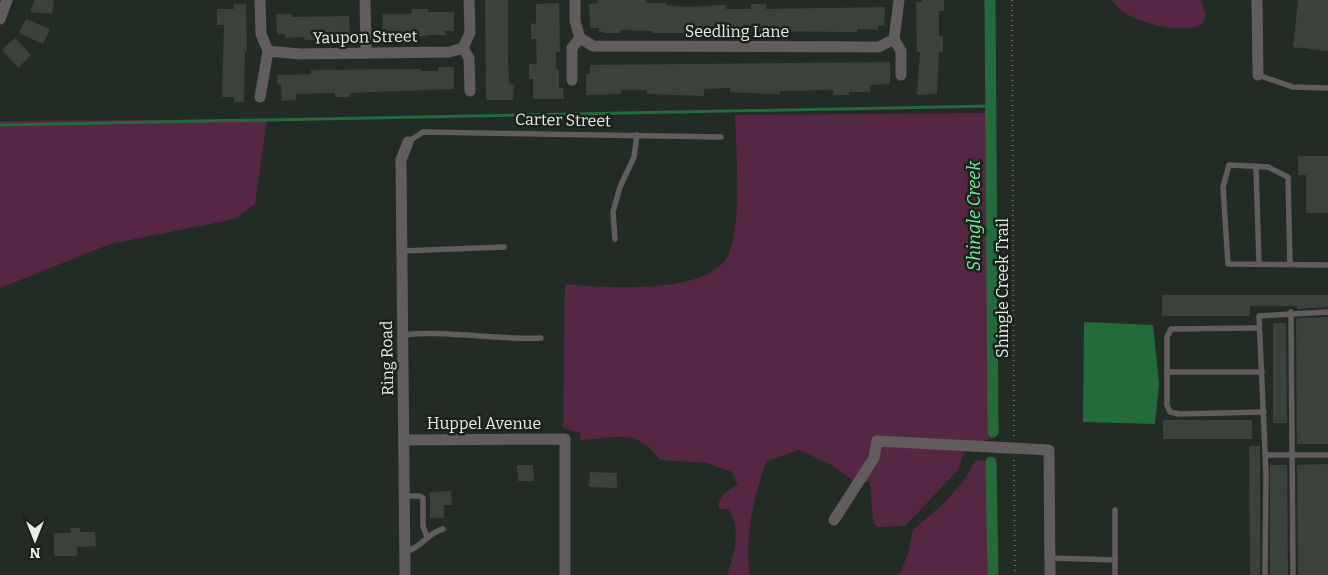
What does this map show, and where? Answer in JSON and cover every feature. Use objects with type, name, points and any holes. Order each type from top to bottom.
[{"type":"street","points":[[0,19],[7,0]]},
{"type":"street","points":[[260,0],[261,34],[268,50],[260,98]]},
{"type":"street","points":[[365,0],[366,53]]},
{"type":"street","points":[[469,0],[470,33],[462,48],[469,58],[470,91]]},
{"type":"street","points":[[572,80],[572,48],[580,38],[575,21],[575,0]]},
{"type":"street","points":[[899,0],[894,39],[901,51],[901,75]]},
{"type":"street","points":[[1258,0],[1258,75]]},
{"type":"street","name":"Seedling Lane","points":[[580,38],[594,46],[668,47],[879,47],[894,39]]},
{"type":"street","name":"Yaupon Street","points":[[268,50],[300,54],[449,52],[462,48]]},
{"type":"street","name":"Ring Road","points":[[405,575],[401,160],[408,142]]},
{"type":"street","name":"Huppel Avenue","points":[[404,440],[565,439],[565,575]]},
{"type":"street","points":[[834,520],[874,458],[877,441],[1049,450],[1050,575]]},
{"type":"lane","points":[[1258,75],[1293,87],[1328,88]]},
{"type":"lane","name":"Carter Street","points":[[408,142],[423,132],[721,137]]},
{"type":"lane","points":[[615,239],[613,212],[620,186],[634,157],[637,135]]},
{"type":"lane","points":[[1290,264],[1288,177],[1268,167],[1229,165],[1223,187],[1228,264],[1328,265]]},
{"type":"lane","points":[[1256,166],[1259,264]]},
{"type":"lane","points":[[402,251],[504,247]]},
{"type":"lane","points":[[1266,575],[1266,455],[1259,316],[1291,312],[1328,312]]},
{"type":"lane","points":[[1291,312],[1292,575]]},
{"type":"lane","points":[[1259,328],[1171,329],[1167,336],[1167,405],[1170,412],[1178,414],[1264,412]]},
{"type":"lane","points":[[403,335],[442,333],[519,339],[541,338]]},
{"type":"lane","points":[[1167,372],[1262,372]]},
{"type":"lane","points":[[1266,455],[1328,455]]},
{"type":"lane","points":[[404,496],[420,496],[423,498],[424,526],[427,537]]},
{"type":"lane","points":[[1115,510],[1115,575]]},
{"type":"lane","points":[[404,552],[423,544],[433,532],[442,529]]},
{"type":"lane","points":[[1050,558],[1115,560]]},
{"type":"path","name":"Shingle Creek Trail","points":[[1012,0],[1015,575]]},
{"type":"shaded area","points":[[1111,0],[1201,0],[1206,16],[1201,25],[1173,28],[1152,24],[1133,17],[1123,12]]},
{"type":"shaded area","points":[[991,113],[993,438],[980,442],[964,452],[958,470],[905,526],[878,527],[873,523],[870,481],[858,484],[830,464],[799,450],[767,461],[751,517],[748,547],[750,575],[727,575],[734,550],[736,532],[735,524],[728,509],[719,509],[719,504],[724,494],[738,484],[732,472],[707,463],[660,460],[643,443],[625,437],[580,440],[581,433],[563,428],[565,284],[626,287],[674,284],[696,279],[714,271],[726,259],[735,230],[737,168],[735,115]]},
{"type":"shaded area","points":[[267,119],[255,204],[235,219],[110,244],[0,288],[0,121]]},
{"type":"shaded area","points":[[1084,322],[1153,325],[1159,384],[1155,424],[1083,422]]},
{"type":"shaded area","points":[[976,460],[991,462],[987,575],[895,575],[900,573],[908,554],[913,530],[944,503],[962,483]]},
{"type":"building","points":[[35,0],[54,0],[52,14],[30,12]]},
{"type":"building","points":[[485,0],[508,0],[509,84],[514,85],[513,100],[486,100]]},
{"type":"building","points":[[597,0],[646,0],[646,3],[666,3],[666,5],[686,7],[726,5],[726,9],[751,9],[751,4],[766,4],[766,9],[885,7],[884,26],[878,25],[878,30],[857,29],[857,32],[737,31],[710,33],[710,31],[686,30],[686,33],[653,33],[653,31],[620,30],[620,33],[604,33],[599,31],[599,28],[590,28],[589,4],[597,3]]},
{"type":"building","points":[[922,0],[944,0],[944,11],[939,11],[939,36],[943,36],[943,52],[939,52],[937,94],[917,95],[920,52],[917,52],[916,2],[922,2]]},
{"type":"building","points":[[1298,0],[1328,0],[1328,51],[1293,47]]},
{"type":"building","points":[[559,3],[560,52],[556,52],[556,69],[559,69],[559,88],[563,88],[564,99],[533,99],[533,79],[529,79],[529,64],[537,64],[536,39],[531,39],[531,23],[536,24],[536,4]]},
{"type":"building","points":[[234,4],[246,4],[247,51],[245,51],[244,102],[234,102],[234,97],[222,97],[224,25],[217,25],[217,9],[234,9]]},
{"type":"building","points":[[412,9],[428,9],[428,12],[454,12],[454,31],[445,31],[446,35],[382,36],[383,14],[411,14]]},
{"type":"building","points":[[276,14],[292,14],[292,17],[349,16],[350,35],[342,35],[343,39],[304,40],[304,37],[285,38],[285,34],[277,34]]},
{"type":"building","points":[[26,19],[50,29],[43,44],[19,33]]},
{"type":"building","points":[[15,38],[31,55],[18,68],[2,50]]},
{"type":"building","points":[[890,62],[890,84],[870,85],[870,92],[849,92],[849,95],[833,95],[833,90],[780,91],[780,94],[770,94],[730,92],[730,88],[704,89],[704,96],[647,94],[647,90],[621,90],[621,94],[586,95],[586,74],[590,74],[590,65]]},
{"type":"building","points":[[438,67],[454,67],[454,89],[350,93],[350,97],[335,97],[335,93],[296,94],[296,100],[282,101],[281,84],[278,85],[277,75],[311,74],[311,70],[421,69],[421,71],[438,71]]},
{"type":"building","points":[[1298,156],[1328,156],[1328,213],[1306,213],[1306,175],[1298,175]]},
{"type":"building","points":[[1162,295],[1328,295],[1328,307],[1297,309],[1297,306],[1250,306],[1250,316],[1162,316]]},
{"type":"building","points":[[1328,317],[1328,444],[1297,444],[1297,318]]},
{"type":"building","points":[[1273,323],[1286,323],[1287,423],[1273,423]]},
{"type":"building","points":[[1163,420],[1252,420],[1252,439],[1163,439]]},
{"type":"building","points":[[1249,446],[1260,446],[1260,575],[1250,575]]},
{"type":"building","points":[[1328,464],[1328,575],[1298,575],[1297,465]]},
{"type":"building","points":[[517,465],[533,465],[534,481],[518,481]]},
{"type":"building","points":[[1270,465],[1287,465],[1288,575],[1270,575]]},
{"type":"building","points":[[590,472],[617,473],[617,488],[589,487]]},
{"type":"building","points":[[451,491],[452,505],[444,505],[444,518],[430,518],[430,492]]},
{"type":"building","points":[[70,528],[80,528],[80,532],[95,532],[96,546],[77,547],[77,556],[54,556],[54,533],[71,533]]},
{"type":"waterway","name":"Shingle Creek","points":[[990,0],[993,432]]},
{"type":"waterway","points":[[0,125],[991,106]]},
{"type":"waterway","name":"Shingle Creek","points":[[991,462],[993,575]]}]
